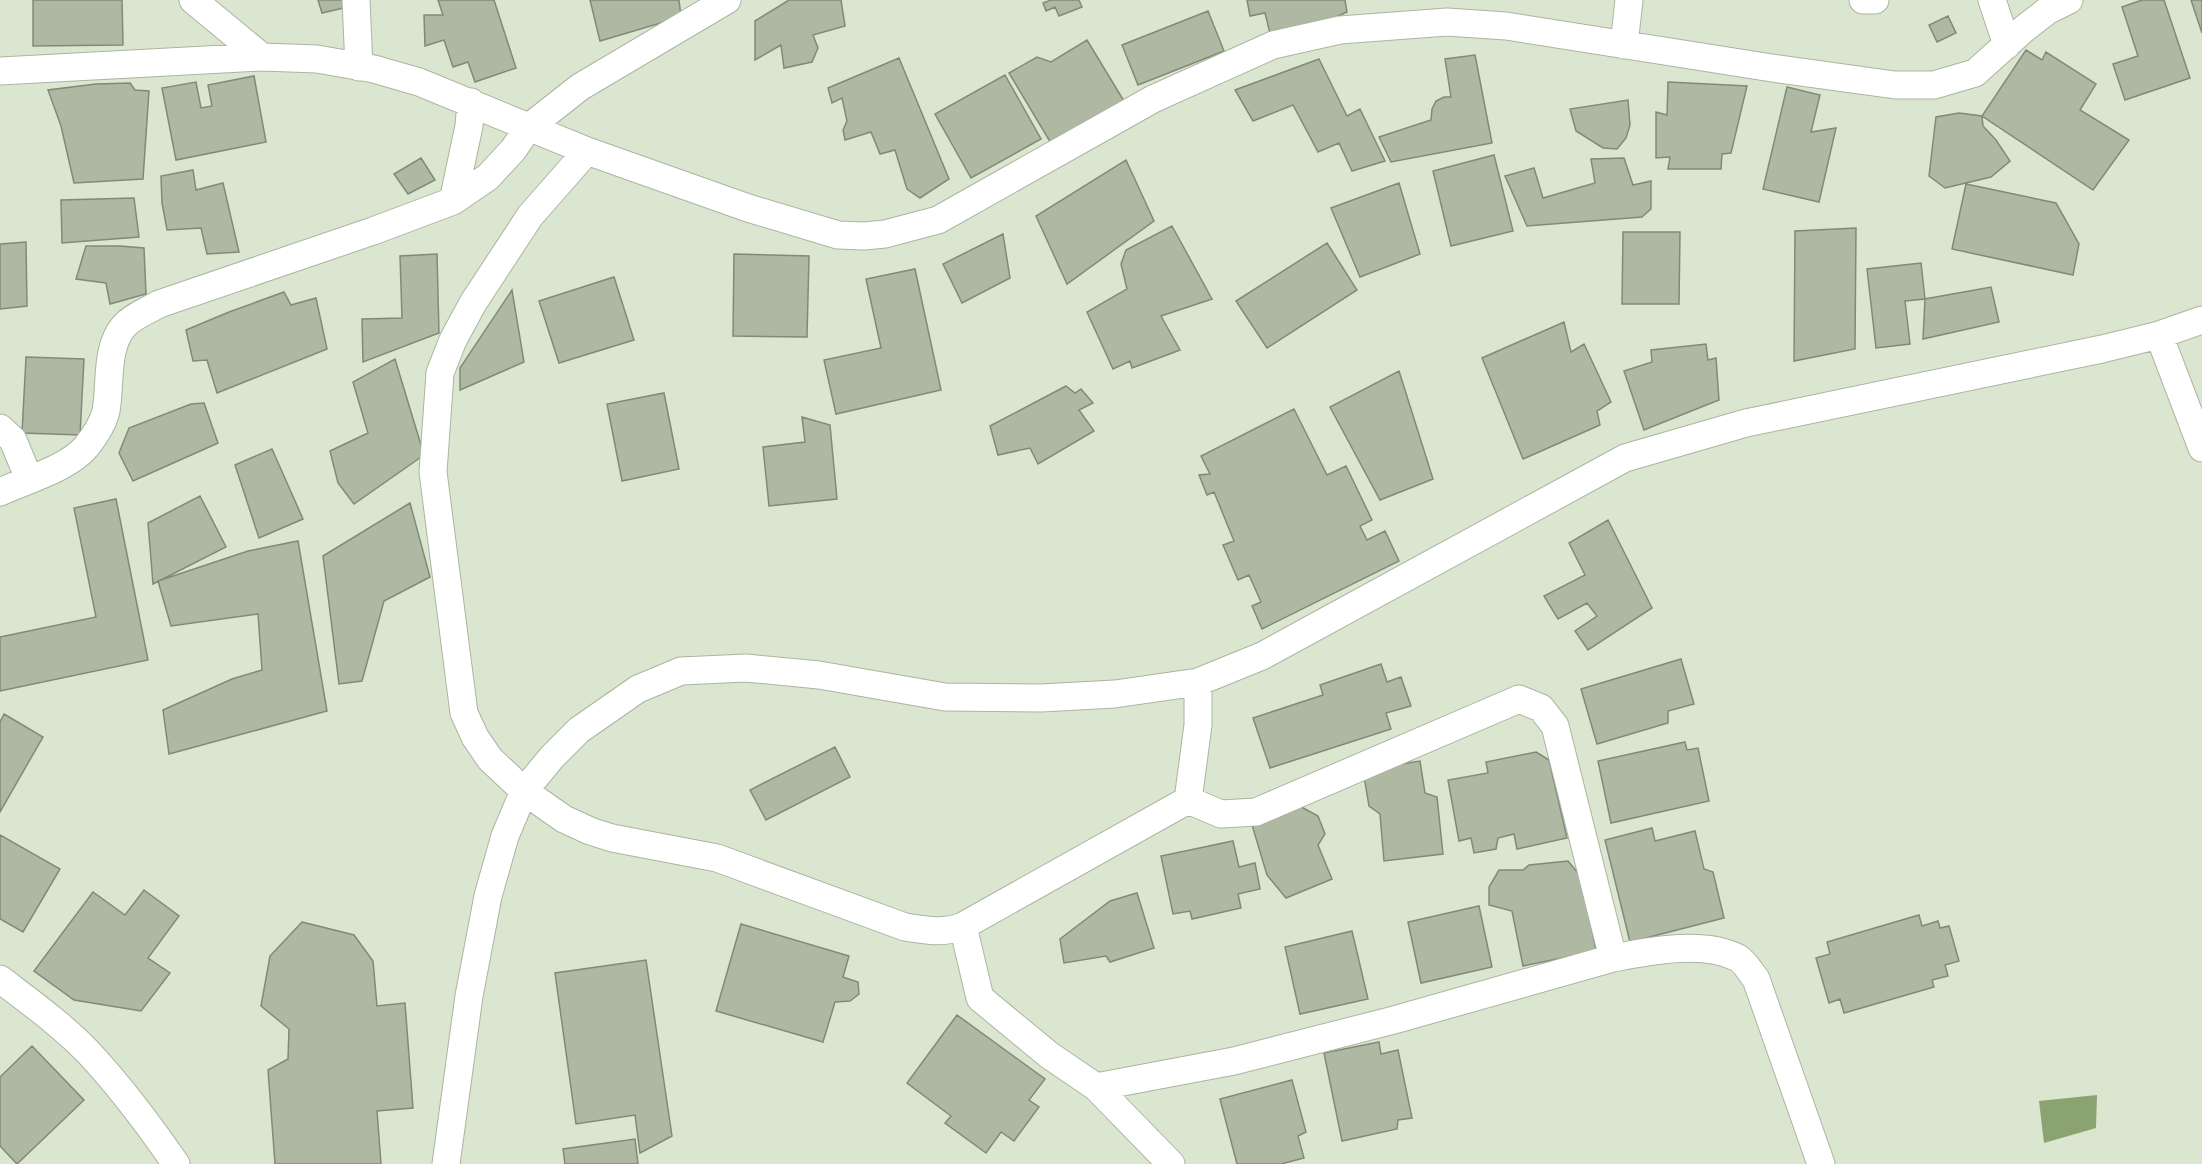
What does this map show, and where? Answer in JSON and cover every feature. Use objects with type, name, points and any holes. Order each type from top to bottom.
[{"type":"street","points":[[193,0],[262,57]]},
{"type":"street","points":[[356,0],[359,67]]},
{"type":"street","points":[[0,492],[71,460],[98,432],[106,413],[115,339],[135,317],[159,304],[453,201],[479,186],[513,150],[528,128],[580,87],[727,0]]},
{"type":"street","points":[[1624,45],[1629,0]]},
{"type":"street","points":[[1863,0],[1875,0]]},
{"type":"street","points":[[1992,0],[2007,45]]},
{"type":"street","points":[[0,71],[262,57],[316,59],[374,69],[419,82],[471,102],[587,151],[804,226],[838,235],[885,234],[938,220],[1153,99],[1273,45],[1340,30],[1447,22],[1506,26],[1895,85],[1934,86],[1975,73],[2048,11],[2069,0]]},
{"type":"street","points":[[453,201],[469,126],[471,102]]},
{"type":"street","points":[[587,151],[530,216],[473,303],[453,340],[440,373],[433,472],[464,713],[475,737],[490,759],[524,791],[564,819],[601,835],[717,858],[905,927],[936,931],[963,926],[1188,800]]},
{"type":"street","points":[[446,1164],[469,996],[488,896],[505,836],[524,791],[552,757],[579,730],[638,689],[681,671],[746,668],[819,675],[945,697],[1041,698],[1115,694],[1198,682],[1262,656],[1625,458],[1746,423],[2013,369],[2160,335],[2202,320]]},
{"type":"street","points":[[2160,335],[2202,448]]},
{"type":"street","points":[[0,428],[14,440],[30,479]]},
{"type":"street","points":[[1188,800],[1198,725],[1198,682]]},
{"type":"street","points":[[1188,800],[1221,814],[1256,812],[1520,699],[1541,708],[1555,726],[1614,958]]},
{"type":"street","points":[[963,926],[980,998],[1049,1055],[1096,1087],[1171,1164]]},
{"type":"street","points":[[1096,1087],[1245,1058],[1394,1020],[1614,958],[1652,950],[1702,948],[1739,959],[1756,979],[1821,1164]]},
{"type":"street","points":[[0,979],[47,1015],[87,1051],[126,1094],[176,1164]]},
{"type":"shaded area","points":[[2097,1095],[2096,1128],[2044,1143],[2039,1101]]},
{"type":"building","points":[[33,0],[122,0],[123,45],[33,46]]},
{"type":"building","points":[[318,0],[343,0],[344,8],[322,13]]},
{"type":"building","points":[[438,0],[494,0],[516,68],[475,82],[468,62],[453,67],[444,40],[425,46],[424,15],[443,15]]},
{"type":"building","points":[[590,0],[679,0],[681,17],[600,41]]},
{"type":"building","points":[[789,0],[841,0],[845,26],[813,35],[818,48],[812,62],[784,68],[781,45],[755,60],[755,21]]},
{"type":"building","points":[[1051,0],[1079,0],[1082,7],[1059,16],[1055,7],[1046,11],[1043,3]]},
{"type":"building","points":[[1247,0],[1345,0],[1347,12],[1273,45],[1265,13],[1250,16]]},
{"type":"building","points":[[2142,0],[2164,0],[2190,78],[2125,100],[2113,64],[2138,56],[2122,7]]},
{"type":"building","points":[[2191,0],[2202,0],[2202,33]]},
{"type":"building","points":[[1208,11],[1224,51],[1138,85],[1122,45]]},
{"type":"building","points":[[1948,16],[1956,33],[1937,42],[1929,25]]},
{"type":"building","points":[[1087,40],[1124,101],[1052,145],[1009,73],[1037,57],[1051,62]]},
{"type":"building","points":[[2026,50],[2042,60],[2046,52],[2096,84],[2080,110],[2129,140],[2093,190],[1982,116]]},
{"type":"building","points":[[1475,55],[1492,143],[1391,162],[1379,137],[1431,120],[1432,109],[1436,101],[1444,97],[1451,97],[1445,59]]},
{"type":"building","points":[[899,58],[949,179],[920,198],[907,189],[895,150],[880,154],[871,132],[845,140],[843,130],[847,121],[842,98],[832,103],[828,88]]},
{"type":"building","points":[[1319,59],[1347,116],[1360,109],[1385,161],[1352,171],[1339,143],[1318,152],[1293,105],[1253,121],[1235,90]]},
{"type":"building","points":[[1005,75],[1041,139],[971,178],[935,114]]},
{"type":"building","points":[[254,76],[266,142],[176,160],[162,88],[196,82],[201,108],[212,106],[208,85]]},
{"type":"building","points":[[1668,82],[1747,86],[1731,153],[1722,154],[1721,169],[1668,169],[1670,157],[1656,158],[1656,112],[1667,115]]},
{"type":"building","points":[[130,83],[135,90],[149,91],[143,179],[74,183],[61,126],[48,90],[96,84]]},
{"type":"building","points":[[1787,87],[1820,95],[1811,132],[1836,128],[1819,202],[1763,189]]},
{"type":"building","points":[[1628,100],[1630,125],[1626,138],[1617,149],[1603,148],[1576,131],[1570,109]]},
{"type":"building","points":[[1959,113],[1982,116],[1983,126],[2010,161],[1991,177],[1945,188],[1929,176],[1936,117]]},
{"type":"building","points":[[1494,155],[1513,231],[1451,246],[1433,171]]},
{"type":"building","points":[[421,158],[435,180],[408,194],[394,174]]},
{"type":"building","points":[[1624,158],[1633,185],[1651,181],[1651,209],[1642,217],[1527,226],[1505,176],[1534,168],[1543,198],[1595,183],[1591,159]]},
{"type":"building","points":[[1126,160],[1154,221],[1067,284],[1036,216]]},
{"type":"building","points":[[193,170],[196,190],[223,183],[239,252],[207,254],[201,228],[167,230],[162,203],[161,176]]},
{"type":"building","points":[[1399,183],[1420,254],[1360,277],[1331,208]]},
{"type":"building","points":[[1966,184],[2056,203],[2079,244],[2073,275],[1952,249]]},
{"type":"building","points":[[134,198],[139,237],[62,243],[61,200]]},
{"type":"building","points":[[1172,226],[1212,299],[1161,316],[1180,350],[1132,368],[1130,361],[1113,369],[1087,312],[1127,289],[1121,264],[1126,250]]},
{"type":"building","points":[[1856,228],[1855,349],[1794,361],[1795,231]]},
{"type":"building","points":[[1623,232],[1680,232],[1679,304],[1622,304]]},
{"type":"building","points":[[1003,234],[1010,278],[962,303],[943,264]]},
{"type":"building","points":[[26,242],[27,306],[0,309],[0,244]]},
{"type":"building","points":[[1327,243],[1357,290],[1267,348],[1236,301]]},
{"type":"building","points":[[86,246],[144,248],[146,294],[110,304],[106,283],[76,279]]},
{"type":"building","points":[[437,254],[439,333],[363,362],[362,319],[402,318],[400,256]]},
{"type":"building","points":[[734,254],[809,256],[807,337],[733,336]]},
{"type":"building","points":[[1921,263],[1925,299],[1905,301],[1910,344],[1876,348],[1867,269]]},
{"type":"building","points":[[915,269],[941,390],[836,414],[824,360],[881,348],[866,279]]},
{"type":"building","points":[[614,277],[634,340],[559,363],[539,301]]},
{"type":"building","points":[[1991,287],[1999,322],[1923,339],[1925,299]]},
{"type":"building","points":[[512,290],[524,362],[460,390],[460,368]]},
{"type":"building","points":[[284,292],[291,305],[316,298],[327,349],[217,393],[207,360],[193,361],[186,330]]},
{"type":"building","points":[[1564,322],[1571,352],[1584,344],[1611,402],[1597,411],[1600,425],[1523,459],[1482,358]]},
{"type":"building","points":[[1706,344],[1708,360],[1716,358],[1719,400],[1644,430],[1624,371],[1652,362],[1651,350]]},
{"type":"building","points":[[26,357],[84,359],[80,435],[22,433]]},
{"type":"building","points":[[395,359],[424,455],[354,504],[338,483],[330,451],[368,433],[353,382]]},
{"type":"building","points":[[1399,371],[1433,479],[1380,500],[1330,407]]},
{"type":"building","points":[[1066,386],[1075,393],[1081,389],[1093,403],[1079,410],[1094,431],[1038,464],[1030,448],[998,455],[990,426]]},
{"type":"building","points":[[664,393],[679,469],[622,481],[607,404]]},
{"type":"building","points":[[204,403],[218,443],[133,481],[119,453],[129,428],[191,404]]},
{"type":"building","points":[[1294,409],[1327,475],[1346,466],[1372,520],[1360,526],[1367,540],[1385,531],[1399,561],[1262,629],[1252,606],[1261,602],[1249,575],[1238,580],[1223,545],[1234,541],[1214,492],[1207,495],[1199,475],[1210,474],[1201,456]]},
{"type":"building","points":[[802,417],[830,425],[837,499],[769,506],[763,447],[805,442]]},
{"type":"building","points":[[272,449],[303,519],[259,538],[235,465]]},
{"type":"building","points":[[200,496],[226,547],[153,584],[148,523]]},
{"type":"building","points":[[116,499],[148,660],[0,691],[0,637],[96,617],[74,508]]},
{"type":"building","points":[[410,503],[430,577],[384,601],[362,681],[339,684],[323,556]]},
{"type":"building","points":[[1608,520],[1652,608],[1588,650],[1575,631],[1597,616],[1587,603],[1558,619],[1544,596],[1585,575],[1569,543]]},
{"type":"building","points":[[298,541],[327,711],[169,754],[163,710],[232,679],[262,670],[258,614],[171,626],[158,581],[248,551]]},
{"type":"building","points":[[1681,659],[1694,704],[1668,711],[1668,723],[1597,744],[1581,689]]},
{"type":"building","points":[[1381,664],[1387,682],[1401,677],[1411,706],[1386,713],[1391,729],[1270,768],[1253,718],[1323,695],[1320,685]]},
{"type":"building","points":[[4,714],[43,737],[0,812],[0,722]]},
{"type":"building","points":[[1685,742],[1687,750],[1698,748],[1709,801],[1611,823],[1598,761]]},
{"type":"building","points":[[835,747],[850,777],[766,820],[750,790]]},
{"type":"building","points":[[1536,752],[1549,760],[1567,838],[1517,849],[1514,834],[1498,838],[1496,849],[1474,853],[1471,838],[1459,841],[1448,780],[1488,773],[1486,762]]},
{"type":"building","points":[[1420,761],[1425,793],[1437,797],[1443,854],[1384,861],[1380,814],[1369,806],[1363,770]]},
{"type":"building","points":[[1298,805],[1318,816],[1325,834],[1318,845],[1332,879],[1286,898],[1267,875],[1252,825]]},
{"type":"building","points":[[1652,828],[1655,841],[1695,831],[1704,869],[1713,872],[1724,918],[1630,942],[1605,840]]},
{"type":"building","points":[[0,835],[60,869],[23,932],[0,919]]},
{"type":"building","points":[[1233,841],[1239,867],[1255,863],[1260,889],[1238,894],[1241,908],[1192,919],[1190,911],[1173,914],[1161,856]]},
{"type":"building","points":[[1568,861],[1583,879],[1596,951],[1523,966],[1512,911],[1489,905],[1489,887],[1499,870],[1523,870],[1529,865]]},
{"type":"building","points":[[144,890],[179,916],[148,958],[170,973],[141,1011],[74,1000],[34,971],[93,892],[125,915]]},
{"type":"building","points":[[1137,893],[1154,948],[1110,962],[1106,956],[1064,963],[1060,939],[1110,901]]},
{"type":"building","points":[[1479,906],[1492,967],[1421,983],[1408,922]]},
{"type":"building","points":[[1919,915],[1922,926],[1938,921],[1940,928],[1949,926],[1959,961],[1945,965],[1948,976],[1932,980],[1934,987],[1844,1013],[1840,999],[1829,1003],[1816,958],[1830,954],[1827,942]]},
{"type":"building","points":[[302,922],[354,935],[373,961],[377,1006],[405,1003],[413,1108],[377,1111],[381,1164],[275,1164],[268,1070],[288,1059],[289,1029],[261,1006],[270,956]]},
{"type":"building","points":[[741,924],[849,956],[843,977],[858,982],[859,994],[850,1001],[835,1002],[823,1042],[716,1011]]},
{"type":"building","points":[[1352,931],[1368,999],[1300,1014],[1285,947]]},
{"type":"building","points":[[646,960],[672,1136],[640,1153],[635,1115],[576,1124],[555,973]]},
{"type":"building","points":[[957,1015],[1045,1079],[1029,1100],[1039,1107],[1014,1141],[1001,1132],[986,1153],[945,1123],[951,1116],[907,1083]]},
{"type":"building","points":[[1379,1042],[1381,1054],[1398,1050],[1412,1118],[1398,1120],[1397,1129],[1342,1141],[1324,1053]]},
{"type":"building","points":[[32,1046],[84,1100],[17,1164],[0,1146],[0,1077]]},
{"type":"building","points":[[1292,1080],[1306,1132],[1298,1136],[1304,1158],[1281,1164],[1237,1164],[1220,1099]]},
{"type":"building","points":[[635,1139],[638,1164],[565,1164],[563,1149]]}]
